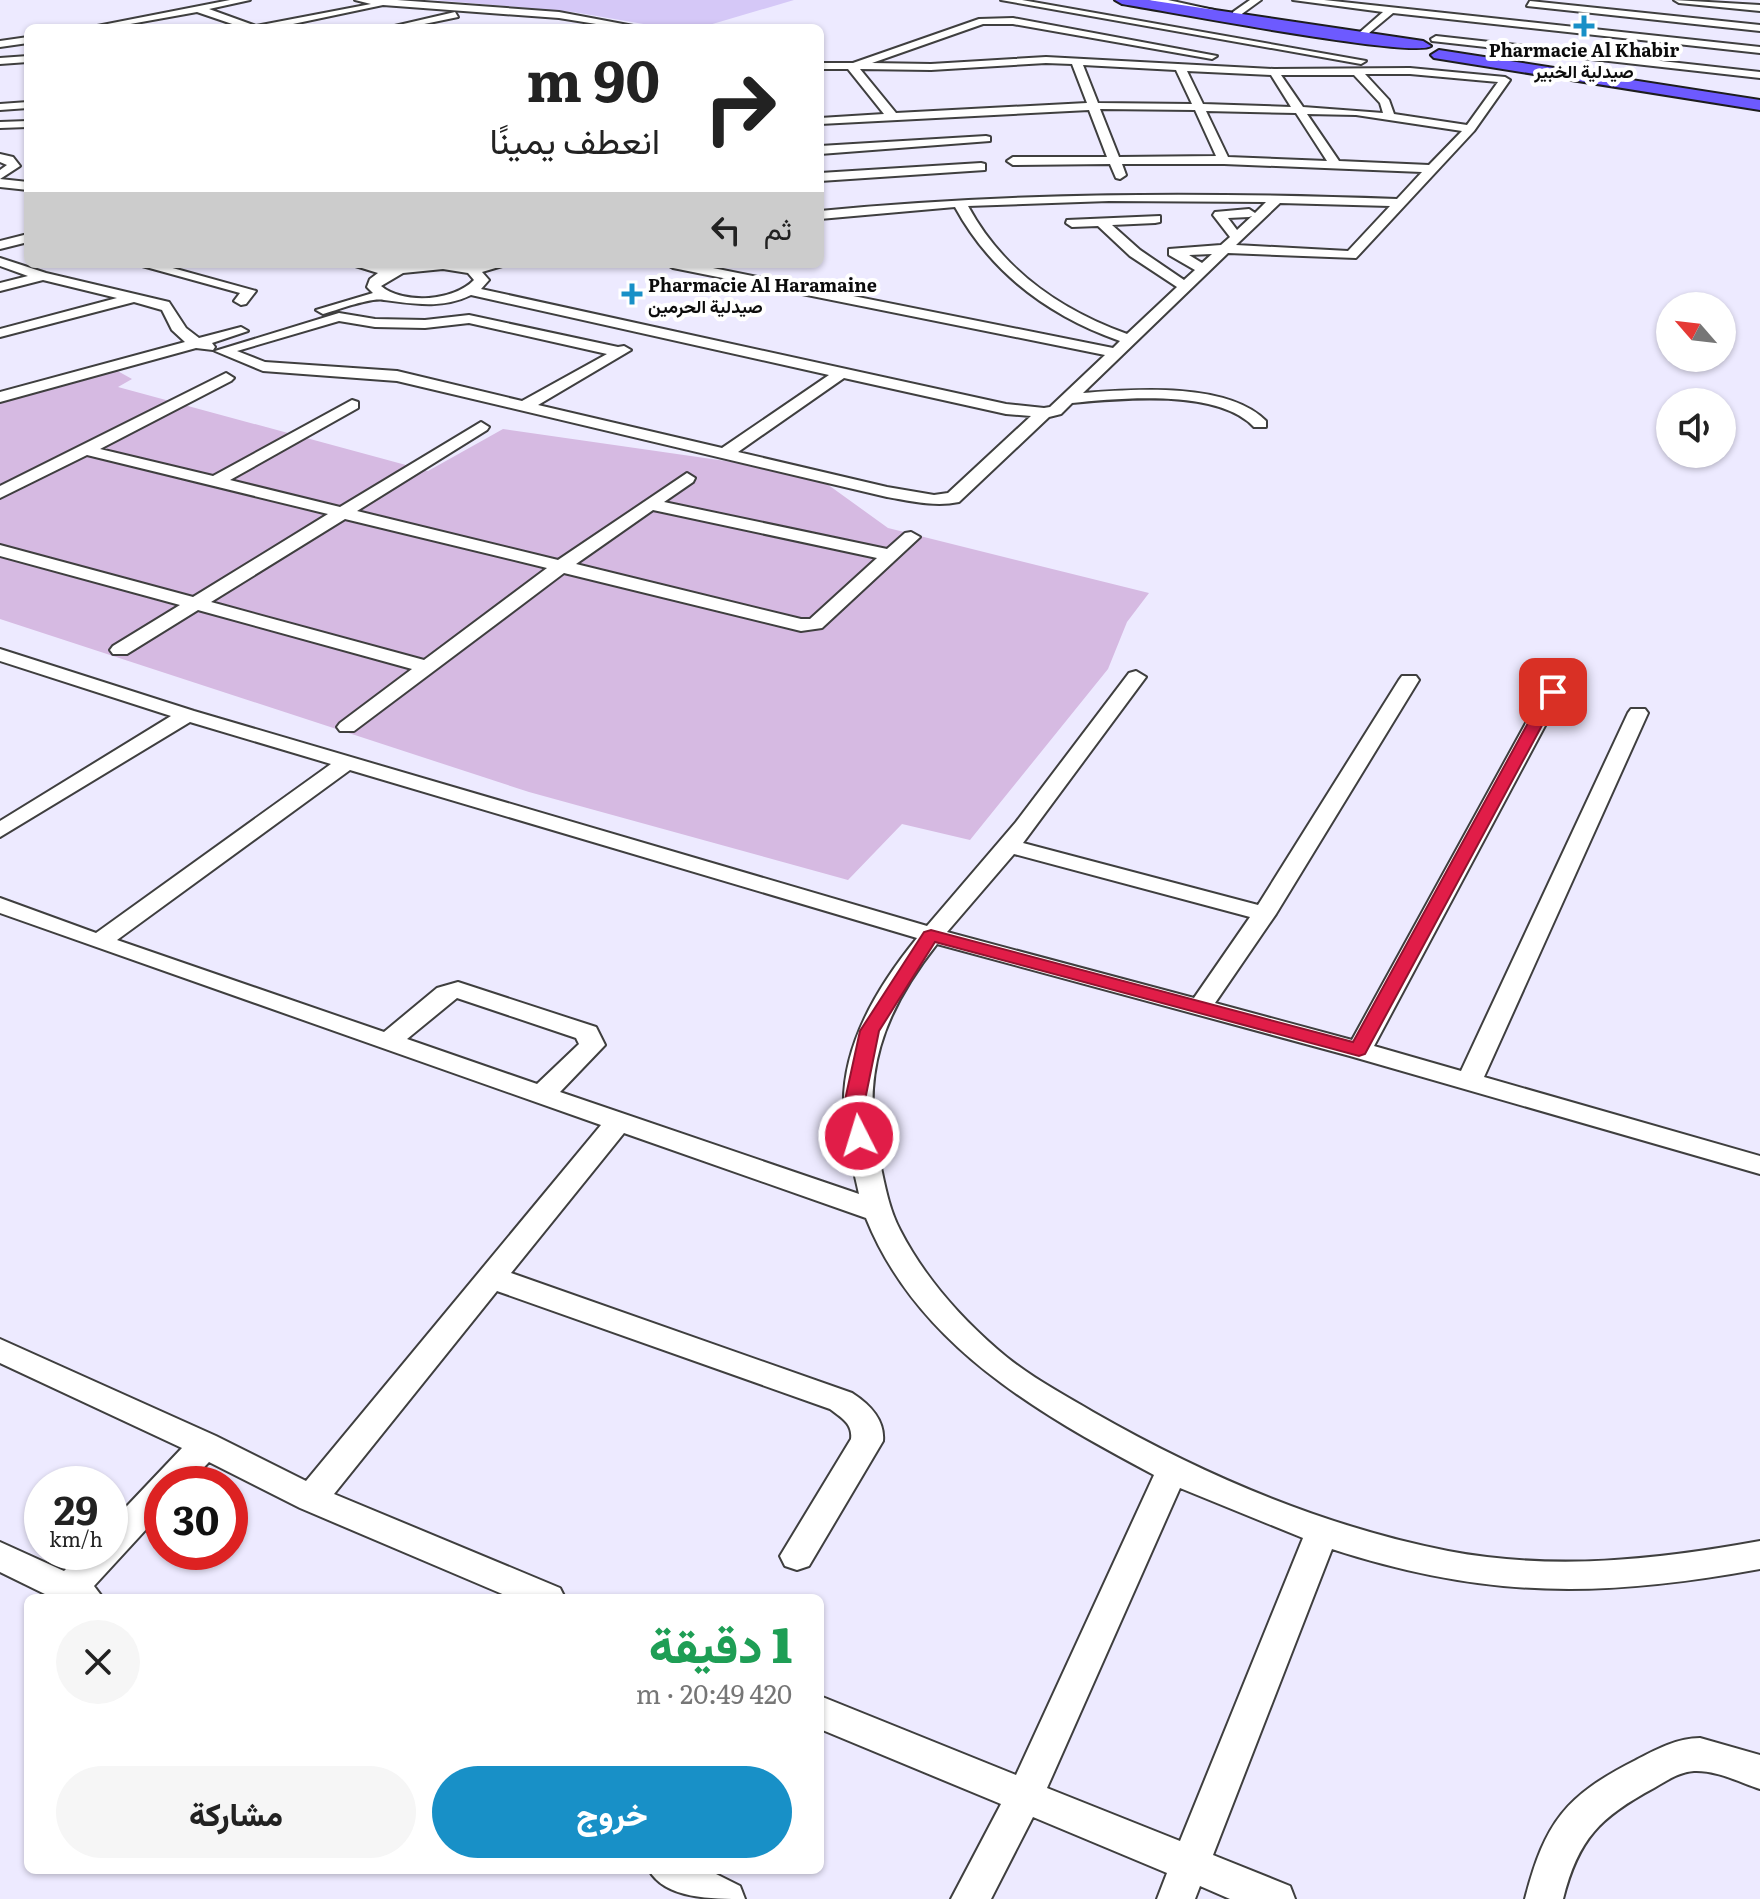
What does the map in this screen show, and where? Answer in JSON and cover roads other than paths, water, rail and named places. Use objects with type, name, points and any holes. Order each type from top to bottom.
[{"type":"main road","points":[[1122,0],[1429,48],[1760,105]]},
{"type":"street","points":[[114,24],[245,0]]},
{"type":"street","points":[[360,0],[487,8],[618,24]]},
{"type":"street","points":[[1006,0],[1410,71]]},
{"type":"street","points":[[1157,0],[1368,38],[1391,10]]},
{"type":"street","points":[[1236,14],[1256,0]]},
{"type":"street","points":[[1298,0],[1760,50]]},
{"type":"street","points":[[1679,0],[1760,9]]},
{"type":"street","points":[[278,24],[396,2]]},
{"type":"street","points":[[1656,17],[1622,60],[1605,73],[1469,51],[1501,34],[1532,2],[1656,17],[1697,22],[1760,39]]},
{"type":"street","points":[[1317,10],[1327,3]]},
{"type":"street","points":[[852,67],[1028,4]]},
{"type":"street","points":[[410,24],[487,8]]},
{"type":"street","points":[[197,9],[244,24]]},
{"type":"street","points":[[1430,72],[1421,57],[1474,9]]},
{"type":"street","points":[[1711,73],[1760,9]]},
{"type":"street","points":[[1519,14],[1648,27]]},
{"type":"street","points":[[1297,24],[1307,17]]},
{"type":"street","points":[[576,24],[597,20]]},
{"type":"street","points":[[982,21],[1013,21],[1223,58],[1234,63],[1234,69]]},
{"type":"street","points":[[1649,79],[1664,65],[1697,22]]},
{"type":"street","points":[[1743,32],[1760,28]]},
{"type":"street","points":[[1501,34],[1631,48]]},
{"type":"street","points":[[0,44],[24,41]]},
{"type":"street","points":[[1429,48],[1483,44],[1711,73],[1760,75]]},
{"type":"street","points":[[1429,48],[1430,72]]},
{"type":"street","points":[[1268,71],[1307,51]]},
{"type":"street","points":[[0,61],[24,59]]},
{"type":"street","points":[[1724,59],[1760,63]]},
{"type":"street","points":[[824,66],[931,67],[1010,60],[1076,61],[1268,71],[1410,71],[1505,80],[1470,129],[1351,255],[1232,244],[1174,252],[1204,270]]},
{"type":"street","points":[[1076,61],[1128,197]]},
{"type":"street","points":[[852,67],[891,115]]},
{"type":"street","points":[[1180,67],[1224,160]]},
{"type":"street","points":[[1268,71],[1299,109],[1335,164]]},
{"type":"street","points":[[1357,72],[1385,102],[1389,115]]},
{"type":"street","points":[[0,107],[24,105]]},
{"type":"street","points":[[824,121],[1093,106],[1198,107],[1389,115],[1470,129]]},
{"type":"street","points":[[824,215],[959,202],[980,184],[986,139],[994,110]]},
{"type":"street","points":[[0,125],[24,124]]},
{"type":"street","points":[[824,150],[986,139]]},
{"type":"street","points":[[0,158],[24,155]]},
{"type":"street","points":[[0,158],[9,160],[8,171]]},
{"type":"street","points":[[1013,161],[1224,160],[1429,169]]},
{"type":"street","points":[[824,177],[980,184],[1128,197],[1398,203]]},
{"type":"street","points":[[0,183],[24,186]]},
{"type":"street","points":[[0,397],[381,295],[419,301],[438,300],[471,291],[1006,409],[1044,413],[1055,411],[1277,199]]},
{"type":"street","points":[[959,202],[978,237],[1001,264],[1106,333],[1130,340]]},
{"type":"street","points":[[1232,244],[1219,215],[1263,214]]},
{"type":"street","points":[[1072,223],[1155,219]]},
{"type":"street","points":[[1100,221],[1135,253],[1184,286]]},
{"type":"street","points":[[0,245],[24,239]]},
{"type":"street","points":[[0,262],[172,310],[179,328],[196,343],[263,366],[397,376],[887,492],[945,501],[975,479],[1044,413]]},
{"type":"street","points":[[158,268],[249,291],[241,301]]},
{"type":"street","points":[[373,268],[390,272]]},
{"type":"street","points":[[381,295],[374,287],[375,282],[390,272],[410,268]]},
{"type":"street","points":[[453,268],[482,268]]},
{"type":"street","points":[[693,268],[1116,353]]},
{"type":"street","points":[[471,291],[482,280],[472,270]]},
{"type":"street","points":[[0,287],[42,276]]},
{"type":"street","points":[[0,333],[133,299]]},
{"type":"street","points":[[322,311],[375,323],[425,324],[469,319],[620,352]]},
{"type":"street","points":[[222,351],[339,317]]},
{"type":"street","points":[[524,406],[658,332]]},
{"type":"street","points":[[725,453],[843,372]]},
{"type":"street","points":[[0,493],[226,378]]},
{"type":"street","points":[[1068,399],[1129,393],[1201,400],[1247,412],[1260,424]]},
{"type":"street","points":[[216,481],[352,405]]},
{"type":"street","points":[[120,650],[481,427]]},
{"type":"street","points":[[86,450],[801,625],[815,624],[911,537]]},
{"type":"street","points":[[347,727],[563,565],[687,478]]},
{"type":"street","points":[[650,504],[892,556]]},
{"type":"street","points":[[0,550],[427,667]]},
{"type":"street","points":[[0,655],[346,763],[931,935],[1359,1050],[1760,1165]]},
{"type":"street","points":[[1136,677],[1009,846],[931,935],[870,1031],[855,1100],[859,1136],[877,1211],[913,1275],[948,1319],[989,1359],[1111,1438],[1244,1502],[1323,1530],[1452,1566],[1567,1578],[1640,1574],[1760,1555]]},
{"type":"street","points":[[1200,1007],[1264,914],[1409,680]]},
{"type":"street","points":[[1359,1050],[1553,692]]},
{"type":"street","points":[[1469,1082],[1638,713]]},
{"type":"street","points":[[0,830],[187,715]]},
{"type":"street","points":[[99,942],[346,763]]},
{"type":"street","points":[[1009,846],[1264,914]]},
{"type":"street","points":[[0,905],[877,1211]]},
{"type":"street","points":[[388,1042],[446,993],[458,990],[587,1033],[592,1045],[542,1095]]},
{"type":"street","points":[[311,1499],[619,1121]]},
{"type":"street","points":[[490,1277],[841,1401],[855,1411],[868,1427],[867,1441],[797,1556]]},
{"type":"street","points":[[0,1350],[205,1445],[311,1499],[538,1594]]},
{"type":"street","points":[[185,1466],[205,1445]]},
{"type":"street","points":[[970,1899],[1024,1798],[1172,1470]]},
{"type":"street","points":[[128,1527],[144,1509]]},
{"type":"street","points":[[1182,1882],[1323,1530]]},
{"type":"street","points":[[0,1556],[77,1594],[92,1570]]},
{"type":"street","points":[[824,1714],[1024,1798],[1182,1882],[1276,1899]]},
{"type":"street","points":[[1544,1899],[1551,1865],[1561,1841],[1601,1797],[1670,1761],[1687,1756],[1722,1760],[1760,1772]]},
{"type":"street","points":[[676,1874],[726,1899]]},
{"type":"place","name":"Pharmacie Al Khabir صيدلية الخبير","points":[[1584,26]]},
{"type":"place","name":"Pharmacie Al Haramaine صيدلية الحرمين","points":[[632,294]]}]
